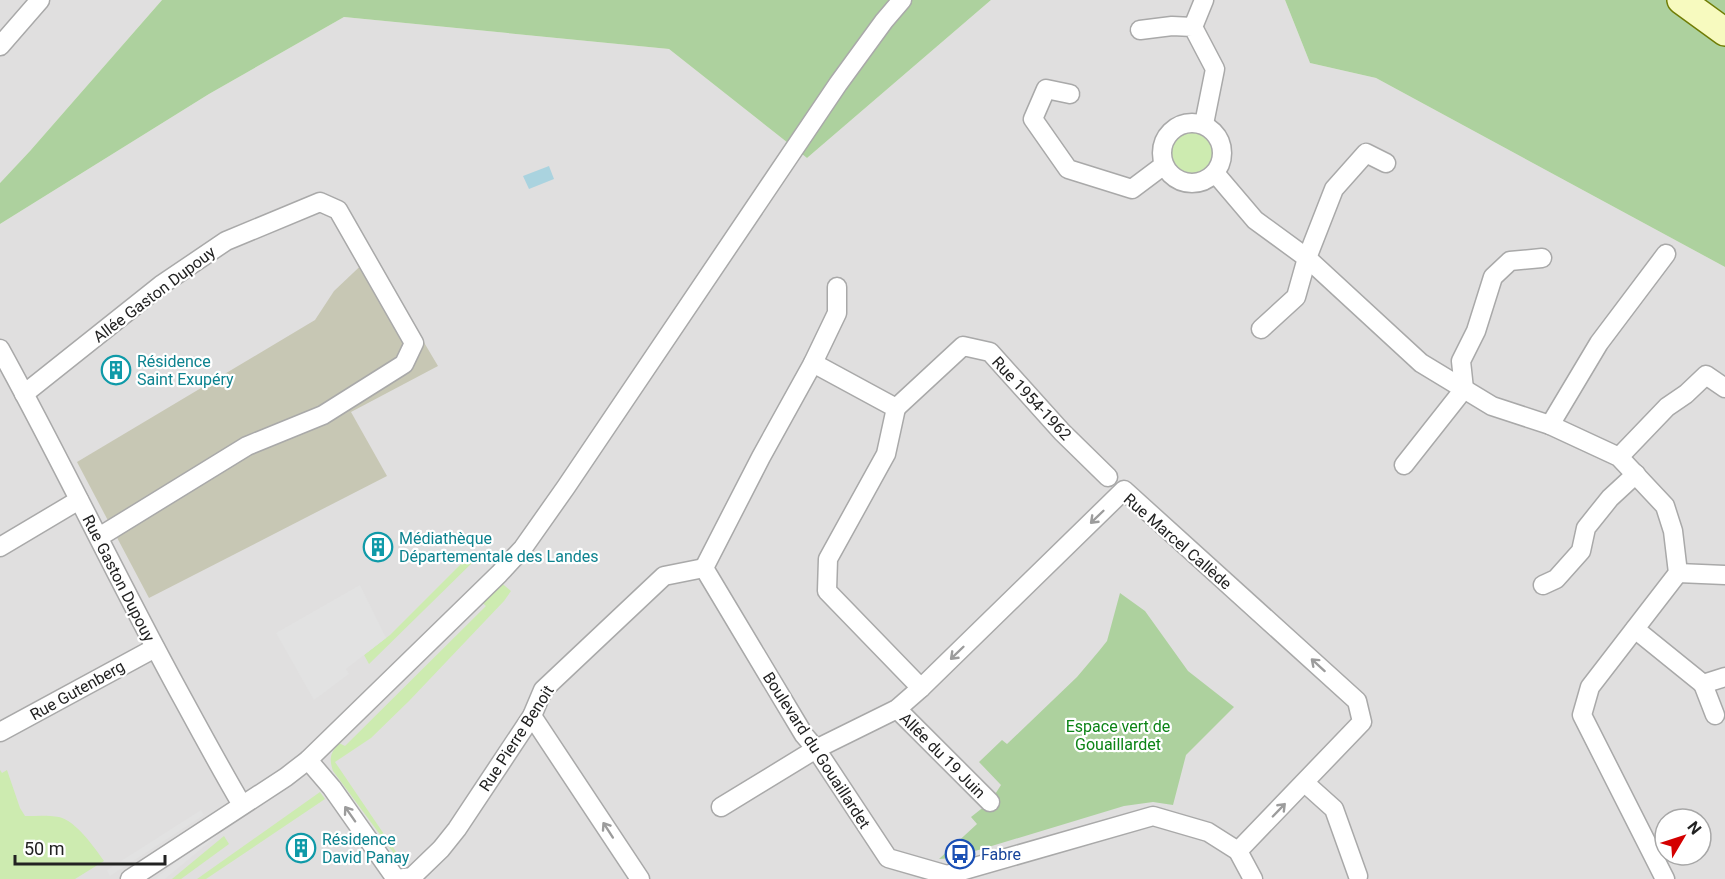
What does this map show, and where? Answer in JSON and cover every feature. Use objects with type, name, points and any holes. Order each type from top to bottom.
[{"type":"main road","points":[[1681,0],[1725,32]]},
{"type":"street","points":[[0,46],[40,0]]},
{"type":"street","points":[[130,879],[286,777],[308,760],[523,548],[838,84],[902,0]]},
{"type":"street","points":[[1204,0],[1193,27],[1215,69],[1204,124]]},
{"type":"street","points":[[1140,30],[1172,26],[1193,27]]},
{"type":"street","points":[[1070,94],[1046,89],[1033,119],[1068,169],[1132,189],[1164,165]]},
{"type":"street","points":[[1185,123],[1204,124],[1216,134],[1222,149],[1221,163],[1215,173],[1201,182],[1191,183],[1174,177],[1164,165],[1162,149],[1166,136],[1174,127],[1185,123]]},
{"type":"street","points":[[1261,329],[1296,297],[1307,258],[1334,189],[1366,153],[1386,163]]},
{"type":"street","points":[[1215,173],[1255,220],[1307,258],[1420,363],[1492,406],[1550,425],[1619,457],[1665,506],[1673,531],[1678,573],[1590,687],[1582,715],[1665,879]]},
{"type":"street","name":"Allée Gaston Dupouy","points":[[24,394],[161,285],[226,241],[320,202],[338,210],[414,343],[404,364],[323,415],[248,446],[99,537]]},
{"type":"street","points":[[1550,425],[1599,343],[1666,254]]},
{"type":"street","points":[[1404,465],[1464,389],[1461,361],[1476,331],[1492,277],[1510,261],[1542,258]]},
{"type":"street","points":[[704,568],[837,314],[837,286]]},
{"type":"street","name":"Rue 1954-1962","points":[[896,408],[963,346],[990,352],[1062,432],[1108,477]]},
{"type":"street","name":"Rue Gaston Dupouy","points":[[0,351],[155,648],[242,804]]},
{"type":"street","points":[[813,363],[896,408],[886,454],[828,559],[827,591],[921,688]]},
{"type":"street","points":[[1619,457],[1667,407],[1707,375],[1725,388]]},
{"type":"street","points":[[1543,585],[1556,579],[1581,551],[1586,528],[1610,498],[1636,474]]},
{"type":"street","name":"Rue Marcel Callède","points":[[721,807],[816,749],[897,709],[1124,490],[1357,700],[1362,722],[1238,851]]},
{"type":"street","points":[[0,547],[79,500]]},
{"type":"street","name":"Rue Pierre Benoit","points":[[397,879],[412,877],[441,849],[457,829],[532,716],[543,690],[664,576],[704,568]]},
{"type":"street","name":"Boulevard du Gouaillardet","points":[[704,568],[804,735],[816,749],[888,858],[947,875],[1153,816],[1208,832],[1238,851],[1253,879]]},
{"type":"street","points":[[1678,573],[1725,575]]},
{"type":"street","points":[[1635,629],[1703,684],[1715,715]]},
{"type":"street","name":"Rue Gutenberg","points":[[0,732],[155,648]]},
{"type":"street","points":[[1703,684],[1725,677]]},
{"type":"street","name":"Allée du 19 Juin","points":[[897,709],[990,802]]},
{"type":"street","points":[[532,716],[640,879]]},
{"type":"street","points":[[308,760],[332,788],[397,879]]},
{"type":"street","points":[[1305,783],[1334,809],[1358,876]]},
{"type":"shaded area","points":[[0,0],[162,0],[0,183]]},
{"type":"shaded area","points":[[991,0],[1285,0],[1310,63],[1376,78],[1725,267],[1725,879],[0,879],[0,224],[209,94],[344,17],[669,49],[807,158]]},
{"type":"shaded area","points":[[372,255],[438,366],[351,412],[387,476],[149,598],[77,462],[315,320],[334,291]]},
{"type":"shaded area","points":[[360,585],[386,638],[346,669],[349,674],[314,700],[276,633]]},
{"type":"shaded area","points":[[201,810],[204,815],[110,876],[107,870]]},
{"type":"shaded area","points":[[214,831],[217,836],[165,879],[155,879]]},
{"type":"green space","points":[[162,0],[991,0],[807,158],[669,49],[344,17],[209,94],[0,224],[0,183]]},
{"type":"green space","points":[[1285,0],[1725,0],[1725,267],[1376,78],[1310,63]]},
{"type":"green space","points":[[1193,131],[1209,137],[1215,153],[1209,169],[1193,175],[1177,169],[1171,153],[1177,137]]},
{"type":"green space","points":[[473,552],[478,557],[369,664],[364,655],[390,635]]},
{"type":"green space","points":[[498,580],[511,591],[504,601],[371,738],[335,762],[407,868],[333,771],[332,753],[339,743],[345,746],[486,606],[478,599]]},
{"type":"green space","name":"Espace vert de Gouaillardet","points":[[1120,593],[1145,611],[1188,671],[1234,707],[1186,755],[1173,805],[1153,802],[1124,806],[952,858],[939,859],[977,824],[971,817],[990,802],[1001,785],[979,762],[1002,740],[1007,744],[1077,677],[1099,651],[1107,641]]},
{"type":"green space","points":[[0,770],[2,773],[7,770],[25,816],[51,816],[65,819],[84,835],[104,861],[75,879],[0,879]]},
{"type":"green space","points":[[320,792],[325,799],[206,879],[197,879]]},
{"type":"green space","points":[[224,836],[229,844],[181,879],[172,879]]},
{"type":"water","points":[[549,166],[554,179],[529,189],[523,176]]},
{"type":"place","name":"Résidence Saint Exupéry","points":[[116,370]]},
{"type":"place","name":"Médiathèque Départementale des Landes","points":[[378,547]]},
{"type":"place","name":"Résidence David Panay","points":[[301,848]]},
{"type":"place","name":"Fabre","points":[[960,854]]}]
